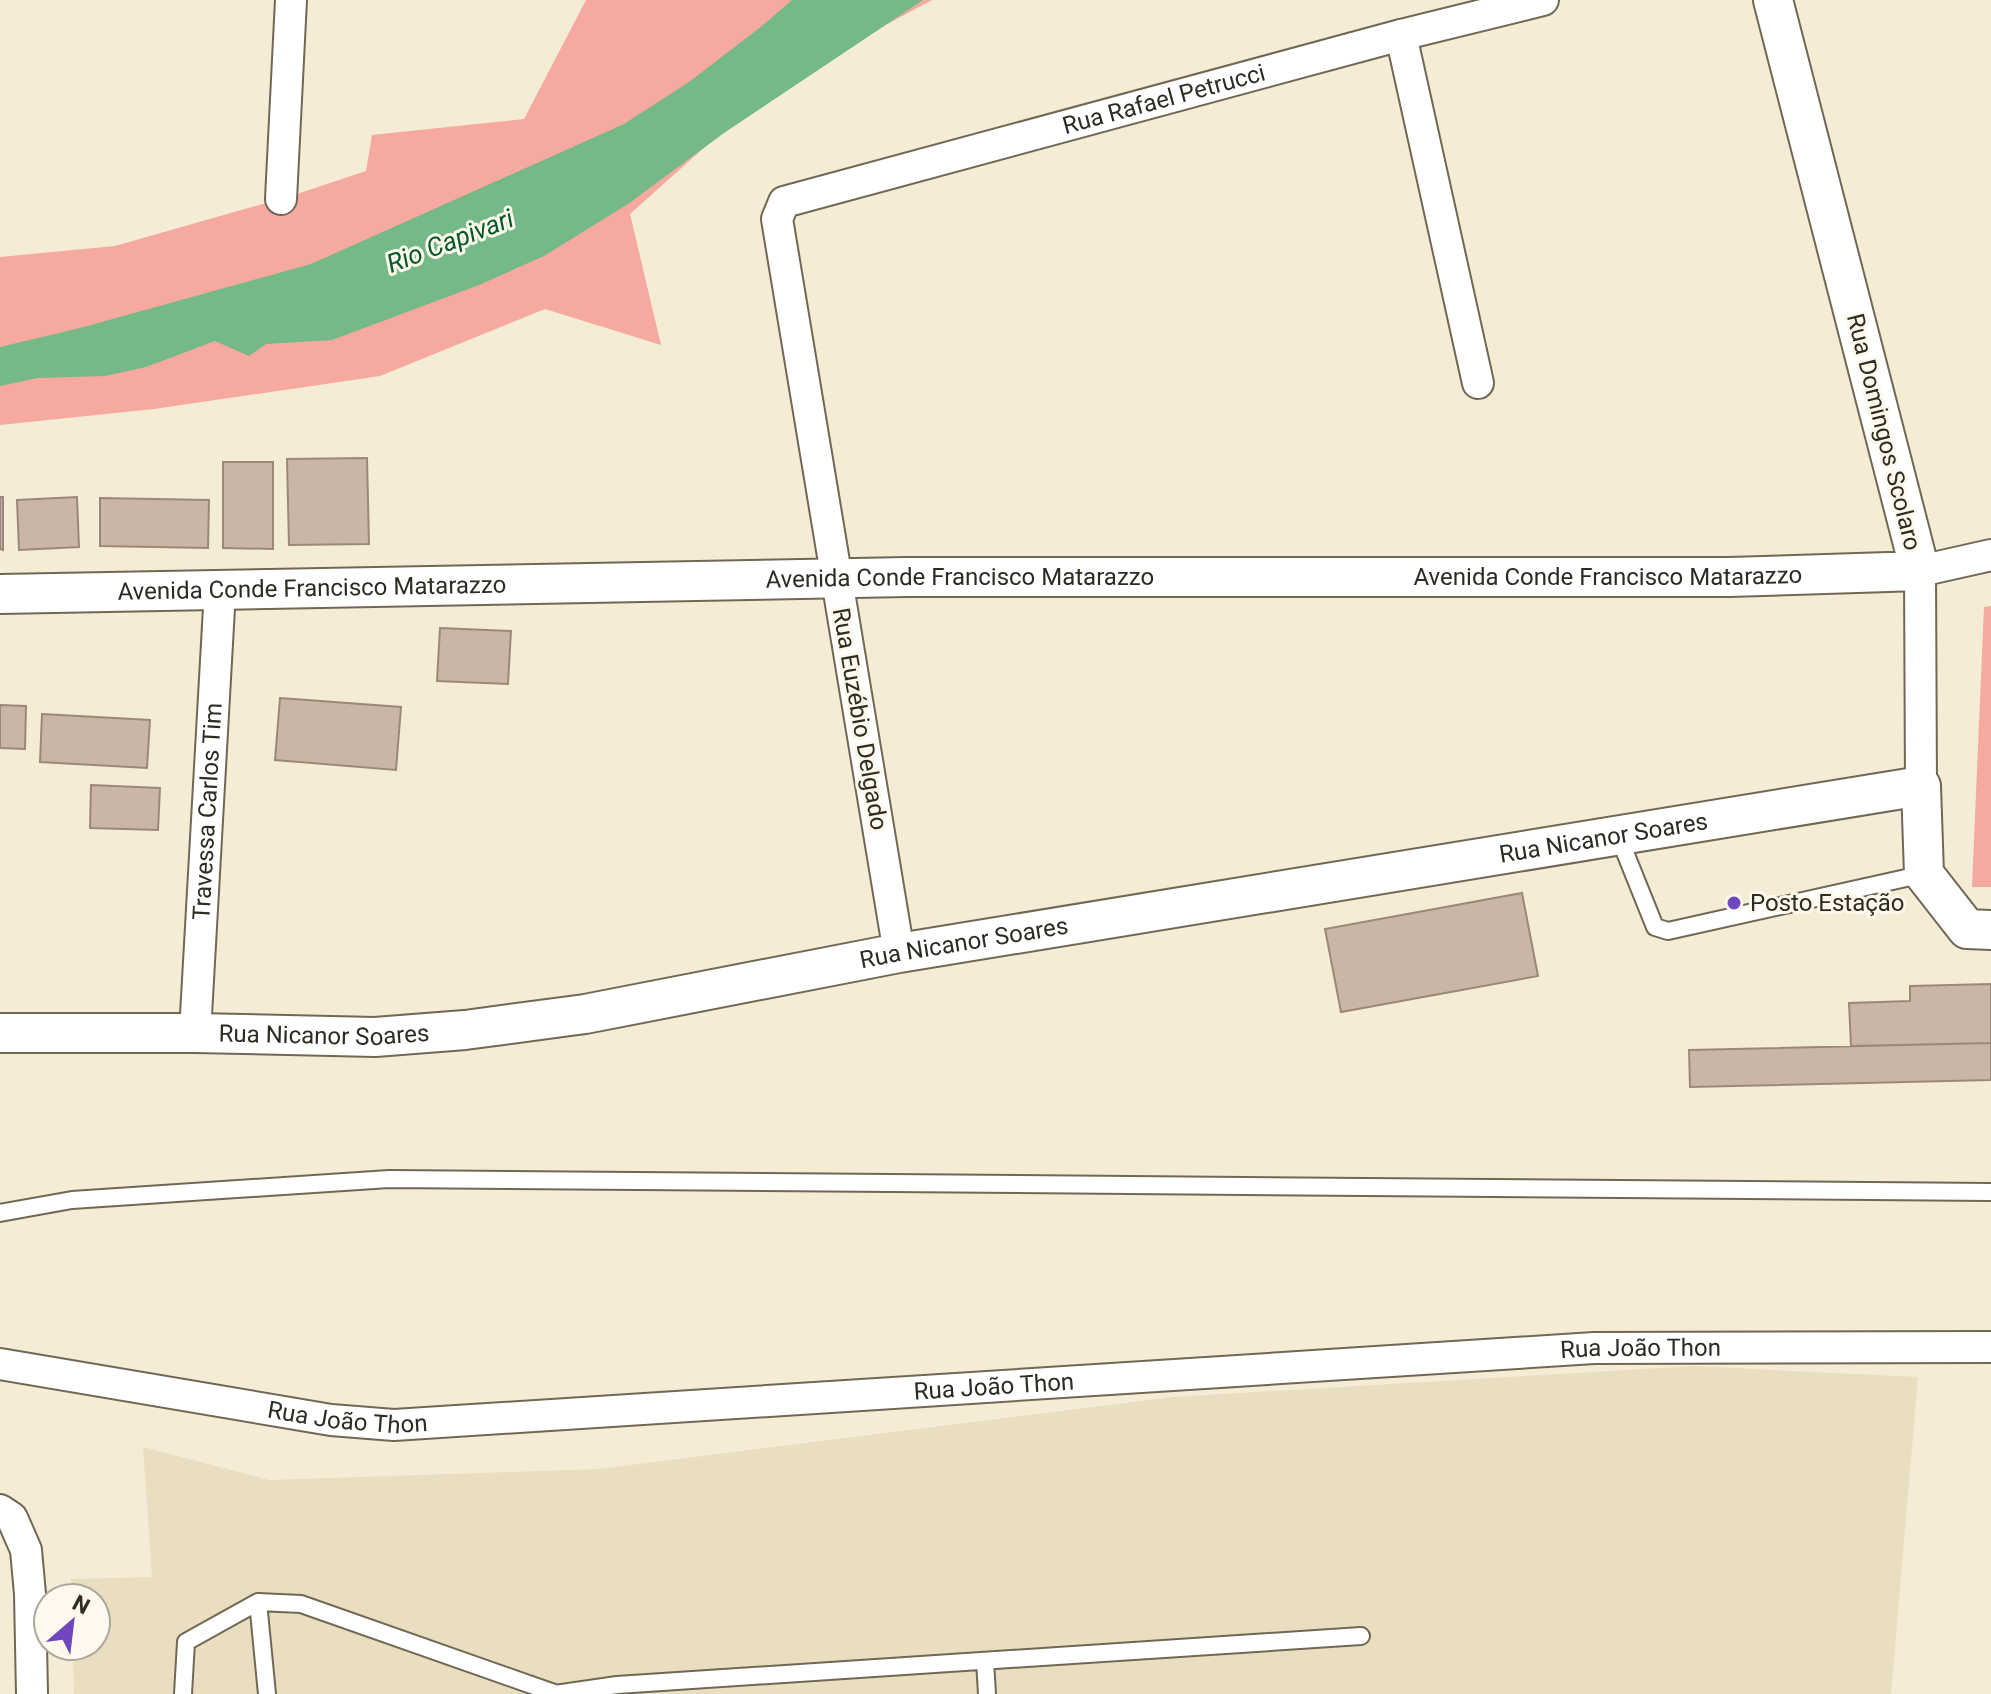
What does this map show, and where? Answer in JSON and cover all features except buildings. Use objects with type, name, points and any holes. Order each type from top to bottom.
[{"type":"street","points":[[281,199],[291,0]]},
{"type":"street","name":"Rua Rafael Petrucci","points":[[784,202],[1401,35],[1543,0]]},
{"type":"street","name":"Rua Domingos Scolaro","points":[[1773,0],[1920,571],[1924,874]]},
{"type":"street","points":[[1401,35],[1478,383]]},
{"type":"street","name":"Rua Euzébio Delgado","points":[[784,202],[777,219],[899,953]]},
{"type":"street","points":[[1920,571],[1991,555]]},
{"type":"street","name":"Avenida Conde Francisco Matarazzo","points":[[0,594],[907,577],[1729,577],[1920,571]]},
{"type":"street","name":"Travessa Carlos Tim","points":[[195,1033],[220,590]]},
{"type":"street","name":"Rua Nicanor Soares","points":[[0,1033],[375,1037],[465,1030],[585,1014],[899,953],[1921,786]]},
{"type":"street","points":[[1924,874],[1967,929],[1991,930]]},
{"type":"street","name":"Rua João Thon","points":[[0,1364],[331,1420],[394,1425],[1594,1348],[1991,1347]]},
{"type":"street","points":[[0,1510],[12,1518],[26,1550],[32,1694]]},
{"type":"lane","points":[[1618,835],[1655,927],[1668,931],[1924,874]]},
{"type":"lane","points":[[0,1213],[72,1200],[389,1179],[1991,1192]]},
{"type":"lane","points":[[258,1602],[267,1694]]},
{"type":"lane","points":[[183,1694],[186,1642],[258,1602],[301,1604],[556,1694],[617,1685],[1361,1636]]},
{"type":"lane","points":[[985,1661],[987,1694]]},
{"type":"shaded area","points":[[586,0],[932,0],[774,85],[630,214],[661,345],[545,309],[380,376],[154,409],[0,425],[0,257],[115,246],[294,195],[366,171],[372,135],[524,119]]},
{"type":"shaded area","points":[[1991,606],[1991,887],[1972,887],[1984,607]]},
{"type":"shaded area","points":[[1693,1366],[1918,1377],[1891,1694],[74,1694],[73,1662],[112,1662],[112,1582],[71,1582],[71,1579],[152,1577],[143,1447],[269,1480],[599,1469],[1173,1397]]},
{"type":"water","name":"Rio Capivari","points":[[792,0],[923,0],[724,133],[628,204],[544,256],[479,285],[332,340],[266,344],[249,356],[215,341],[146,367],[105,376],[38,378],[0,386],[0,347],[311,264],[624,124],[689,82]]},
{"type":"place","name":"Posto Estação","points":[[1734,903]]}]
